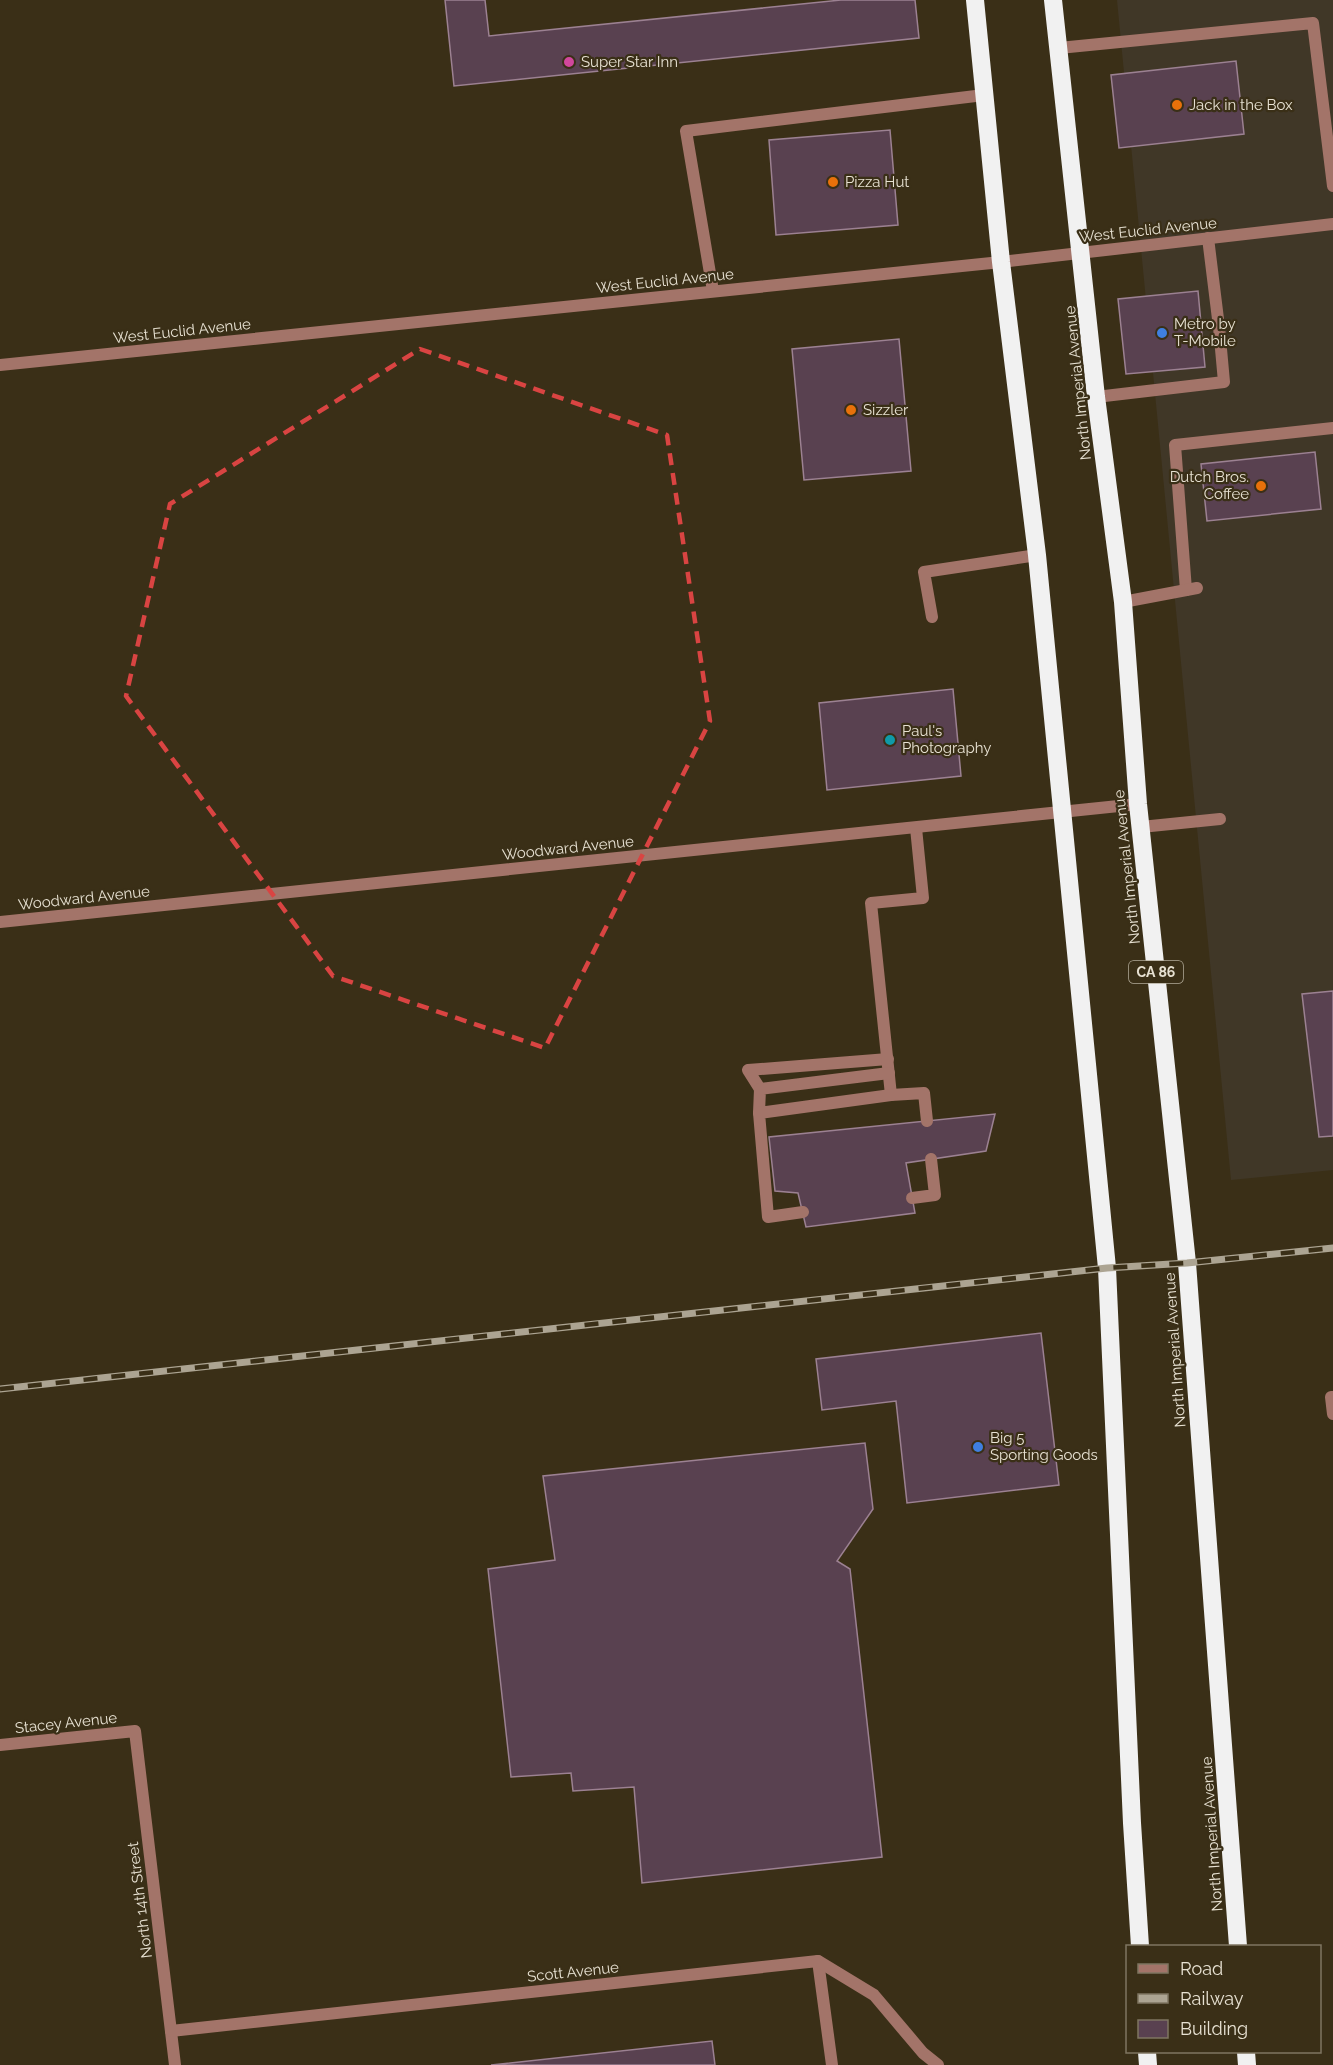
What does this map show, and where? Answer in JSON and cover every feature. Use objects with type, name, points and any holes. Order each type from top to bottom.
[{"type":"highway","points":[[975,0],[1001,262],[1037,555],[1107,1268],[1131,1811],[1140,1945]]},
{"type":"highway","name":"North Imperial Avenue","points":[[1053,0],[1096,397],[1123,602],[1138,804],[1187,1263],[1238,1945]]},
{"type":"street","points":[[1059,48],[1313,23],[1333,186]]},
{"type":"street","points":[[712,291],[686,131],[984,95]]},
{"type":"street","name":"West Euclid Avenue","points":[[0,365],[1001,262],[1333,224]]},
{"type":"street","points":[[1096,397],[1224,382],[1208,238]]},
{"type":"street","points":[[1123,602],[1191,589],[1175,445],[1333,428]]},
{"type":"street","points":[[932,617],[924,572],[1037,555]]},
{"type":"street","name":"Woodward Avenue","points":[[0,922],[1138,804]]},
{"type":"street","points":[[1141,827],[1220,819]]},
{"type":"street","points":[[891,1095],[871,903],[923,898],[916,828]]},
{"type":"street","points":[[803,1212],[768,1217],[759,1113],[760,1089],[748,1070],[888,1059]]},
{"type":"street","points":[[760,1089],[889,1073]]},
{"type":"street","points":[[759,1113],[891,1095],[924,1093],[927,1121]]},
{"type":"street","points":[[912,1198],[935,1195],[931,1159]]},
{"type":"street","points":[[1333,1397],[1331,1397],[1333,1414]]},
{"type":"street","name":"Stacey Avenue","points":[[0,1745],[135,1731]]},
{"type":"street","name":"North 14th Street","points":[[135,1731],[175,2065]]},
{"type":"street","points":[[818,1961],[831,2065]]},
{"type":"street","points":[[818,1961],[874,1995],[923,2054],[938,2065]]},
{"type":"street","name":"Scott Avenue","points":[[171,2031],[818,1961]]},
{"type":"highlighted area","points":[[420,349],[667,435],[710,721],[545,1048],[333,976],[126,696],[170,504]]},
{"type":"shaded area","points":[[1117,0],[1333,0],[1333,1170],[1231,1180]]},
{"type":"building","name":"Super Star Inn","points":[[445,0],[485,0],[489,36],[841,0],[915,0],[919,38],[454,86]]},
{"type":"building","name":"Jack in the Box","points":[[1236,61],[1244,134],[1119,148],[1111,75]]},
{"type":"building","name":"Pizza Hut","points":[[890,130],[898,225],[776,235],[769,140]]},
{"type":"building","name":"Metro by T-Mobile","points":[[1198,291],[1205,367],[1126,374],[1118,299]]},
{"type":"building","name":"Sizzler","points":[[899,339],[911,471],[804,480],[792,349]]},
{"type":"building","name":"Dutch Bros. Coffee","points":[[1315,452],[1321,509],[1207,521],[1201,464]]},
{"type":"building","name":"Paul's Photography","points":[[953,689],[961,776],[827,790],[819,703]]},
{"type":"building","points":[[1333,991],[1333,1136],[1319,1137],[1302,994]]},
{"type":"building","points":[[995,1114],[986,1151],[906,1163],[915,1213],[806,1227],[798,1193],[775,1191],[769,1137]]},
{"type":"building","name":"Big 5 Sporting Goods","points":[[1041,1333],[1059,1485],[907,1503],[896,1401],[822,1410],[816,1359]]},
{"type":"building","points":[[865,1443],[873,1509],[837,1561],[850,1569],[882,1857],[642,1883],[634,1787],[573,1791],[571,1773],[511,1777],[488,1569],[555,1560],[543,1476]]},
{"type":"building","points":[[712,2041],[715,2065],[491,2065]]},
{"type":"railway","points":[[0,1389],[1107,1268],[1187,1263],[1333,1248]]},
{"type":"place","name":"Super Star Inn","points":[[569,62]]},
{"type":"place","name":"Jack in the Box","points":[[1177,105]]},
{"type":"place","name":"Pizza Hut","points":[[833,182]]},
{"type":"place","name":"Metro by T-Mobile","points":[[1162,333]]},
{"type":"place","name":"Sizzler","points":[[851,410]]},
{"type":"place","name":"Dutch Bros. Coffee","points":[[1261,486]]},
{"type":"place","name":"Paul's Photography","points":[[890,740]]},
{"type":"place","name":"Big 5 Sporting Goods","points":[[978,1447]]}]
